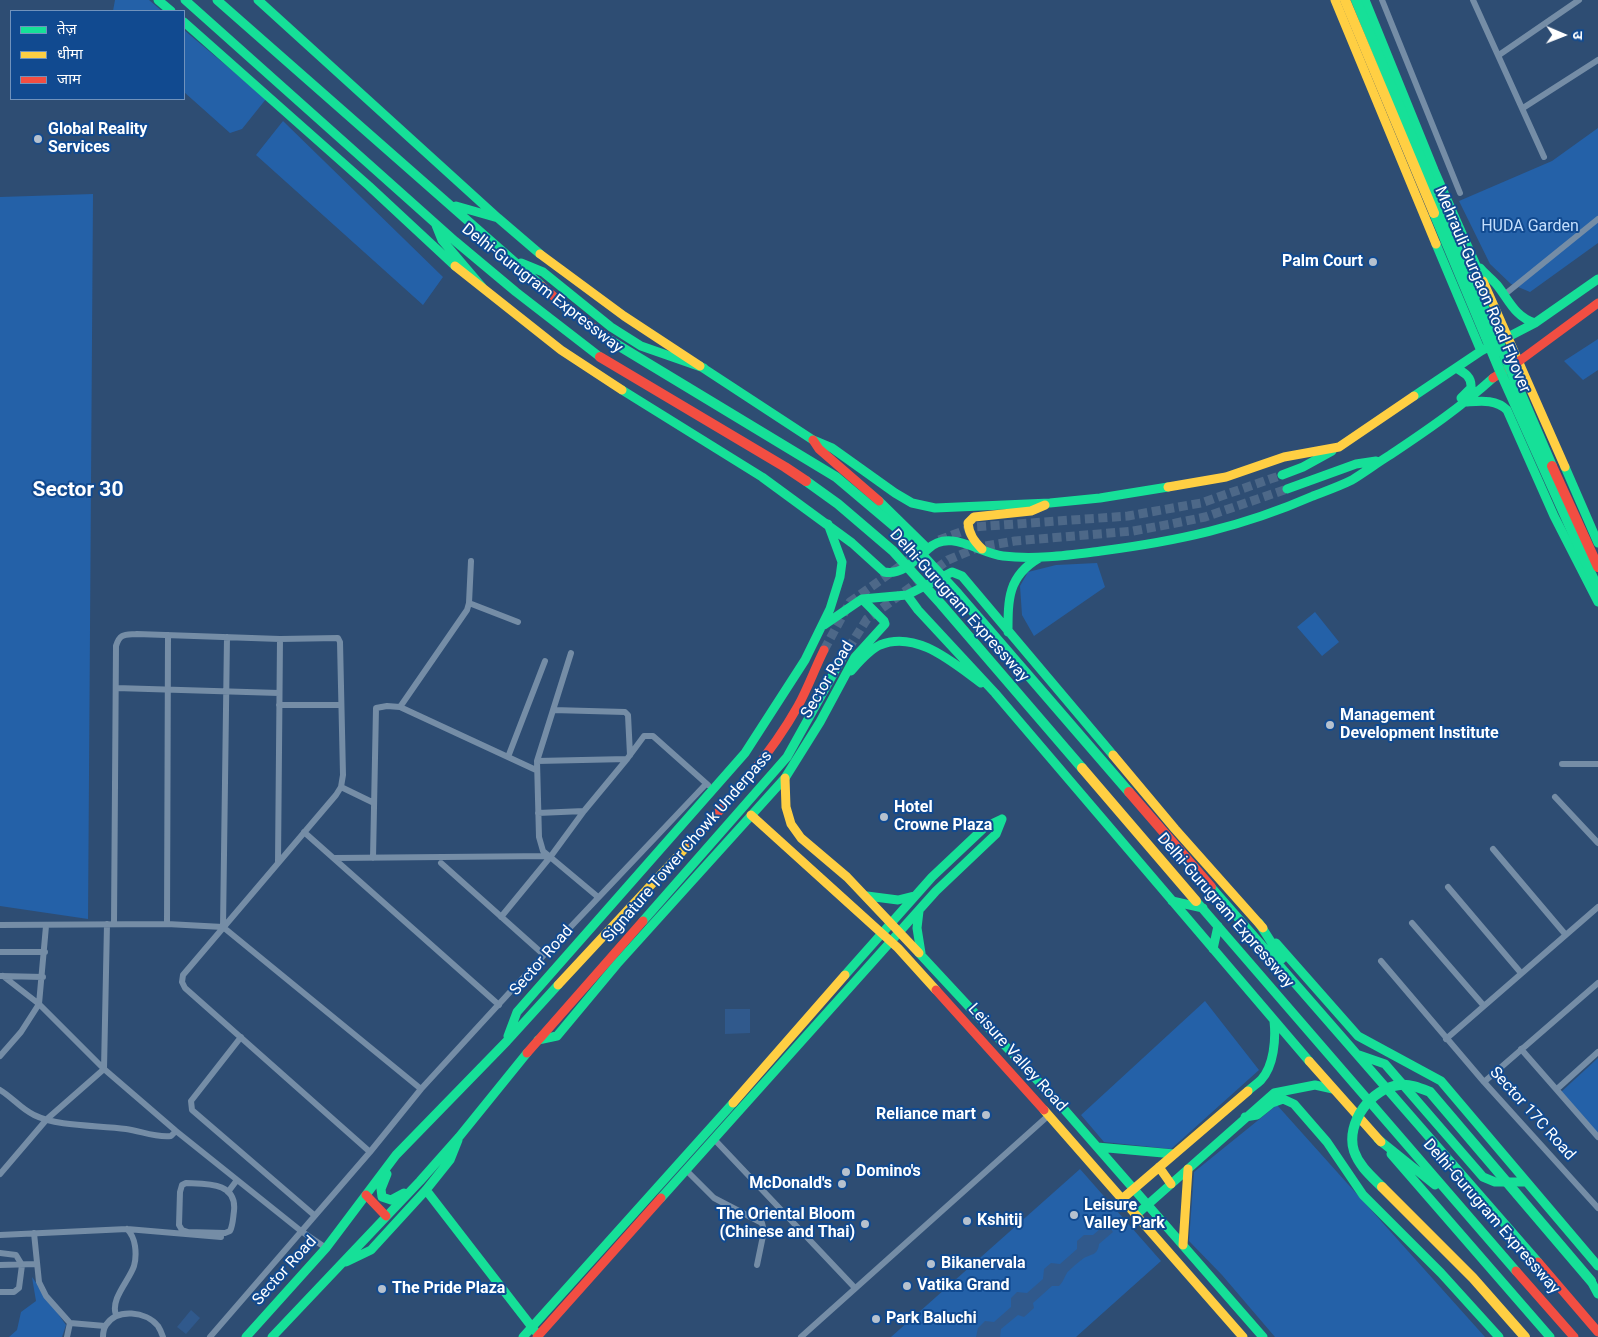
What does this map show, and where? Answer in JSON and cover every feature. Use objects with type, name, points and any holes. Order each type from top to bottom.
[{"type":"main road","points":[[158,0],[170,10]]},
{"type":"main road","name":"Delhi-Gurugram Expressway","points":[[185,0],[262,66],[436,225],[548,317],[600,357],[785,467],[838,504],[894,552],[1574,1337]]},
{"type":"main road","name":"Delhi-Gurugram Expressway","points":[[217,0],[517,262],[560,302],[611,341],[836,477],[900,531],[958,594],[1598,1332]]},
{"type":"main road","points":[[258,0],[498,218],[544,257],[611,306],[813,440],[832,448],[912,503],[935,508],[1050,503],[1100,498],[1226,477],[1284,457],[1339,447]]},
{"type":"main road","points":[[1335,0],[1482,352]]},
{"type":"main road","name":"Mehrauli-Gurgaon Road Flyover","points":[[1345,0],[1500,371],[1598,589]]},
{"type":"main road","name":"Mehrauli-Gurgaon Road Flyover","points":[[1356,0],[1398,107],[1448,225],[1571,512],[1598,567]]},
{"type":"main road","points":[[1365,0],[1434,170],[1507,339],[1597,537]]},
{"type":"main road","points":[[185,23],[369,186],[448,261],[561,350],[659,414],[762,477],[828,524],[884,572],[890,574],[898,572],[933,544],[944,540],[957,541],[1001,556],[1040,558],[1156,544],[1191,537],[1244,523],[1300,502],[1352,480],[1379,460],[1425,432],[1466,402],[1493,378],[1518,362],[1598,303]]},
{"type":"main road","points":[[452,205],[498,218]]},
{"type":"main road","points":[[436,225],[442,240],[482,287]]},
{"type":"main road","points":[[517,262],[543,272],[614,329],[641,346],[704,368]]},
{"type":"main road","points":[[1476,265],[1497,285],[1518,315],[1526,322],[1535,324]]},
{"type":"main road","points":[[1282,476],[1303,467],[1339,447],[1456,368],[1535,324],[1598,279]]},
{"type":"main road","points":[[1464,308],[1489,297]]},
{"type":"main road","points":[[1425,432],[1471,388],[1471,379],[1468,375],[1456,368]]},
{"type":"main road","points":[[1466,402],[1487,401],[1505,407],[1554,516],[1598,602]]},
{"type":"main road","points":[[1512,421],[1538,407]]},
{"type":"main road","points":[[813,440],[817,447],[871,492],[928,549]]},
{"type":"main road","points":[[1286,489],[1356,464],[1379,460]]},
{"type":"main road","points":[[985,552],[973,541],[968,532],[968,523],[974,517],[1031,511],[1050,503]]},
{"type":"main road","points":[[822,626],[835,596],[842,562],[828,524]]},
{"type":"main road","points":[[1008,632],[1011,590],[1017,576],[1024,568],[1040,558]]},
{"type":"main road","points":[[862,599],[907,595],[952,572],[959,574],[1175,829],[1358,1036],[1387,1053],[1427,1072],[1440,1082],[1598,1266]]},
{"type":"main road","points":[[907,595],[918,610],[995,693],[1333,1089],[1378,1138],[1550,1337]]},
{"type":"main road","name":"Sector Road","points":[[246,1337],[326,1248],[396,1155],[507,1041],[517,1012],[709,787],[745,753],[804,660],[822,626],[862,599],[885,624],[855,658],[820,722],[785,778],[617,964],[558,1036],[538,1040]]},
{"type":"main road","points":[[846,675],[878,646],[895,642],[914,643],[932,650],[995,693]]},
{"type":"main road","name":"Signature Tower Chowk Underpass","points":[[507,1041],[730,800],[767,753],[798,706],[824,650]]},
{"type":"main road","name":"Signature Tower Chowk Underpass","points":[[538,1040],[787,757],[841,660]]},
{"type":"main road","name":"Leisure Valley Road","points":[[785,778],[786,807],[791,824],[801,838],[867,896],[921,954],[1097,1147],[1263,1337]]},
{"type":"main road","name":"Leisure Valley Road","points":[[751,815],[892,941],[1049,1115],[1244,1337]]},
{"type":"main road","points":[[523,1337],[537,1334],[936,891],[996,834],[1002,819],[985,826],[914,896],[537,1334]]},
{"type":"main road","points":[[867,896],[898,900],[914,896]]},
{"type":"main road","points":[[1172,901],[1199,904]]},
{"type":"main road","points":[[919,911],[918,928],[921,954]]},
{"type":"main road","points":[[1259,923],[1303,992]]},
{"type":"main road","points":[[1213,949],[1218,926]]},
{"type":"main road","points":[[1122,1199],[1262,1079],[1271,1062],[1275,1031],[1274,1020]]},
{"type":"main road","points":[[272,1337],[420,1181],[459,1137],[538,1040]]},
{"type":"main road","points":[[1358,1054],[1385,1064],[1483,1177],[1496,1182],[1526,1182]]},
{"type":"main road","points":[[1136,1215],[1265,1099],[1280,1091],[1315,1085],[1333,1089]]},
{"type":"main road","points":[[1525,1337],[1473,1278],[1362,1167],[1352,1146],[1354,1126],[1363,1108],[1375,1095],[1396,1085],[1412,1086],[1430,1092],[1594,1284],[1598,1294]]},
{"type":"main road","points":[[1245,1118],[1258,1115],[1272,1103],[1283,1099],[1294,1104],[1327,1142],[1363,1195],[1441,1273],[1499,1337]]},
{"type":"main road","points":[[340,1265],[371,1250],[426,1190],[450,1160],[459,1137]]},
{"type":"main road","points":[[1378,1138],[1458,1203]]},
{"type":"main road","points":[[1097,1147],[1174,1154]]},
{"type":"main road","points":[[396,1155],[380,1189],[382,1198],[394,1200],[420,1181]]},
{"type":"main road","points":[[1159,1168],[1171,1184]]},
{"type":"main road","points":[[1183,1245],[1188,1169]]},
{"type":"main road","points":[[426,1190],[537,1334]]},
{"type":"main road","points":[[366,1196],[386,1216]]},
{"type":"street","points":[[1382,0],[1460,193]]},
{"type":"street","points":[[1473,0],[1544,157]]},
{"type":"street","points":[[1499,55],[1579,0]]},
{"type":"street","points":[[1523,108],[1598,60]]},
{"type":"street","points":[[1504,295],[1598,219]]},
{"type":"street","points":[[400,708],[462,617],[469,603],[471,561]]},
{"type":"street","points":[[469,603],[518,622]]},
{"type":"street","points":[[0,1174],[47,1119],[104,1068],[110,924],[116,646],[118,639],[122,636],[137,634],[280,639],[338,638],[340,642],[343,775],[341,787],[183,975],[182,982],[186,988],[370,1152]]},
{"type":"street","points":[[167,924],[166,690],[168,635]]},
{"type":"street","points":[[223,927],[227,637]]},
{"type":"street","points":[[278,863],[278,694],[280,639]]},
{"type":"street","points":[[570,653],[537,761],[540,844],[543,851],[598,897]]},
{"type":"street","points":[[508,757],[545,662]]},
{"type":"street","points":[[116,688],[278,694]]},
{"type":"street","points":[[279,705],[340,705]]},
{"type":"street","points":[[373,858],[376,708],[387,706],[400,708],[536,770]]},
{"type":"street","points":[[553,710],[625,712],[628,715],[628,757]]},
{"type":"street","points":[[210,1337],[421,1090],[598,897],[709,787],[653,736],[644,736],[501,917]]},
{"type":"street","points":[[537,761],[628,757]]},
{"type":"street","points":[[1562,764],[1598,764]]},
{"type":"street","points":[[341,787],[374,803]]},
{"type":"street","points":[[1555,797],[1598,843]]},
{"type":"street","points":[[538,813],[584,811]]},
{"type":"street","points":[[304,832],[499,1005]]},
{"type":"street","points":[[1493,849],[1565,934]]},
{"type":"street","points":[[334,858],[550,856]]},
{"type":"street","points":[[441,864],[544,955]]},
{"type":"street","points":[[1448,887],[1521,973]]},
{"type":"street","points":[[1446,1038],[1598,907]]},
{"type":"street","points":[[1412,923],[1484,1006]]},
{"type":"street","points":[[0,925],[167,924],[223,927],[421,1090]]},
{"type":"street","points":[[0,1056],[21,1032],[39,1004],[43,977],[46,926]]},
{"type":"street","points":[[0,952],[45,952]]},
{"type":"street","name":"Sector 17C Road","points":[[1382,961],[1484,1082],[1598,1208]]},
{"type":"street","points":[[1,976],[43,977]]},
{"type":"street","points":[[1,976],[39,1004],[104,1068],[176,1131],[301,1231],[326,1248]]},
{"type":"street","points":[[1484,1082],[1598,983]]},
{"type":"street","points":[[241,1037],[191,1101],[192,1110],[314,1215]]},
{"type":"street","points":[[1521,1049],[1598,1137]]},
{"type":"street","points":[[1557,1089],[1598,1052]]},
{"type":"street","points":[[0,1090],[11,1096],[26,1111],[47,1119],[65,1123],[127,1129],[163,1137],[172,1136],[176,1131]]},
{"type":"street","points":[[801,1337],[1049,1115]]},
{"type":"street","points":[[714,1139],[855,1288]]},
{"type":"street","points":[[686,1170],[714,1198],[762,1224],[764,1231],[756,1265]]},
{"type":"street","points":[[228,1192],[237,1180]]},
{"type":"street","points":[[186,1183],[213,1184],[222,1187],[228,1192],[233,1199],[234,1208],[230,1231],[225,1233],[188,1232],[182,1230],[179,1225],[182,1185],[186,1183]]},
{"type":"street","points":[[116,1316],[114,1305],[134,1266],[136,1258],[132,1234],[127,1229]]},
{"type":"street","points":[[0,1236],[127,1229],[221,1237]]},
{"type":"street","points":[[34,1233],[39,1282],[46,1296],[70,1324],[105,1326]]},
{"type":"street","points":[[0,1252],[16,1255],[22,1265],[19,1288],[14,1292],[0,1292]]},
{"type":"street","points":[[0,1265],[36,1264]]},
{"type":"street","points":[[103,1337],[105,1326],[116,1316],[130,1313],[146,1317],[158,1326],[164,1337]]},
{"type":"street","points":[[67,1337],[70,1324]]},
{"type":"green space","points":[[115,0],[149,0],[161,10],[113,10]]},
{"type":"green space","points":[[185,31],[266,99],[242,129],[230,133],[185,93]]},
{"type":"green space","points":[[283,121],[443,277],[423,305],[256,155]]},
{"type":"green space","name":"HUDA Garden","points":[[1598,128],[1598,243],[1530,292],[1511,284],[1490,264],[1459,201],[1552,161]]},
{"type":"green space","points":[[93,194],[88,919],[0,906],[0,197]]},
{"type":"green space","points":[[1598,339],[1598,370],[1583,380],[1564,361]]},
{"type":"green space","points":[[1097,563],[1105,587],[1034,636],[1022,615],[1020,586],[1028,572],[1056,565]]},
{"type":"green space","points":[[1315,612],[1339,642],[1322,656],[1297,627]]},
{"type":"green space","points":[[1205,1001],[1259,1070],[1171,1149],[1104,1142],[1081,1115]]},
{"type":"green space","points":[[1598,1058],[1598,1135],[1561,1092]]},
{"type":"green space","points":[[1277,1105],[1485,1337],[1275,1337],[1222,1275],[1189,1241],[1194,1172]]},
{"type":"green space","name":"Leisure Valley Park","points":[[1080,1169],[1161,1261],[1076,1337],[891,1337]]},
{"type":"green space","points":[[32,1277],[66,1325],[62,1337],[9,1337],[17,1330],[21,1312],[36,1301]]},
{"type":"shaded area","points":[[725,1009],[750,1009],[750,1033],[725,1034]]},
{"type":"shaded area","points":[[1107,1223],[1113,1232],[1099,1244],[1096,1252],[1084,1258],[1073,1267],[1059,1286],[1052,1286],[1033,1303],[1034,1308],[1024,1317],[1018,1315],[1001,1329],[1000,1337],[976,1337],[978,1328],[985,1321],[994,1322],[1011,1307],[1011,1298],[1017,1292],[1027,1293],[1043,1279],[1044,1269],[1051,1263],[1060,1264],[1077,1249],[1077,1241],[1084,1235],[1093,1235]]},
{"type":"shaded area","points":[[191,1310],[200,1318],[186,1334],[177,1327]]},
{"type":"tunnel","points":[[939,540],[974,527],[1128,516],[1201,503],[1282,475]]},
{"type":"tunnel","points":[[841,660],[867,619],[948,560],[979,547],[1015,541],[1133,531],[1171,524],[1205,517],[1287,489]]},
{"type":"tunnel","points":[[824,650],[850,602],[921,551]]},
{"type":"traffic: fast","points":[[158,0],[170,10]]},
{"type":"traffic: fast","points":[[185,0],[455,241],[516,292],[600,357]]},
{"type":"traffic: fast","points":[[217,0],[542,286]]},
{"type":"traffic: fast","points":[[258,0],[540,254]]},
{"type":"traffic: fast","points":[[1356,0],[1441,208],[1552,466]]},
{"type":"traffic: fast","points":[[1365,0],[1434,170],[1483,281]]},
{"type":"traffic: fast","points":[[185,23],[369,186],[455,266]]},
{"type":"traffic: fast","points":[[456,206],[498,218]]},
{"type":"traffic: fast","points":[[1434,213],[1500,371],[1598,589]]},
{"type":"traffic: fast","points":[[436,225],[442,240],[482,287]]},
{"type":"traffic: fast","points":[[1436,244],[1481,351]]},
{"type":"traffic: fast","points":[[521,263],[543,272],[611,327],[641,346],[704,368]]},
{"type":"traffic: fast","points":[[1480,268],[1497,285],[1517,312],[1522,317],[1535,323]]},
{"type":"traffic: fast","points":[[1414,396],[1481,351],[1535,323],[1598,279]]},
{"type":"traffic: fast","points":[[611,341],[836,477],[900,531],[958,594],[1129,792]]},
{"type":"traffic: fast","points":[[700,366],[813,440],[832,448],[912,503],[935,508],[1050,503],[1100,498],[1168,487]]},
{"type":"traffic: fast","points":[[1456,368],[1467,376],[1471,384],[1471,388],[1461,398]]},
{"type":"traffic: fast","points":[[928,549],[936,543],[955,541],[1003,556],[1052,556],[1157,543],[1235,524],[1287,507],[1352,480],[1443,418],[1493,378]]},
{"type":"traffic: fast","points":[[622,390],[762,477],[852,543],[884,572],[897,572],[908,566],[928,549],[879,501]]},
{"type":"traffic: fast","points":[[1466,402],[1493,402],[1507,410],[1554,516],[1598,602]]},
{"type":"traffic: fast","points":[[1282,475],[1303,467],[1332,451]]},
{"type":"traffic: fast","points":[[1287,489],[1356,464],[1376,461]]},
{"type":"traffic: fast","points":[[1565,467],[1598,543]]},
{"type":"traffic: fast","points":[[806,481],[838,504],[893,551],[1082,768]]},
{"type":"traffic: fast","points":[[508,1036],[517,1012],[745,753],[805,660],[830,609],[840,577],[842,562],[828,524]]},
{"type":"traffic: fast","points":[[1008,632],[1008,609],[1012,589],[1021,573],[1039,558]]},
{"type":"traffic: fast","points":[[862,599],[907,595],[952,572],[962,576],[1113,755]]},
{"type":"traffic: fast","points":[[907,595],[918,610],[995,693],[1309,1061]]},
{"type":"traffic: fast","points":[[824,625],[862,599]]},
{"type":"traffic: fast","points":[[538,1040],[557,1036],[617,964],[785,778],[820,722],[855,657],[885,624],[862,599]]},
{"type":"traffic: fast","points":[[851,671],[876,647],[894,642],[907,642],[921,645],[934,651],[981,683]]},
{"type":"traffic: fast","points":[[643,921],[787,757],[841,660]]},
{"type":"traffic: fast","points":[[845,975],[932,877],[985,827],[1002,819]]},
{"type":"traffic: fast","points":[[661,1198],[936,891],[996,834],[1002,819]]},
{"type":"traffic: fast","points":[[1211,887],[1538,1262]]},
{"type":"traffic: fast","points":[[867,896],[898,900],[914,896]]},
{"type":"traffic: fast","points":[[1172,901],[1203,908]]},
{"type":"traffic: fast","points":[[1196,901],[1516,1271]]},
{"type":"traffic: fast","points":[[919,911],[917,928],[921,953]]},
{"type":"traffic: fast","points":[[1259,923],[1282,959]]},
{"type":"traffic: fast","points":[[1213,949],[1218,926]]},
{"type":"traffic: fast","points":[[1276,943],[1358,1036],[1441,1081],[1598,1266]]},
{"type":"traffic: fast","points":[[919,953],[1063,1108],[1263,1337]]},
{"type":"traffic: fast","points":[[246,1337],[326,1248],[396,1155],[507,1041],[558,985]]},
{"type":"traffic: fast","points":[[1248,1091],[1261,1080],[1269,1067],[1275,1036],[1274,1021]]},
{"type":"traffic: fast","points":[[272,1337],[420,1181],[459,1137],[527,1053]]},
{"type":"traffic: fast","points":[[1359,1055],[1385,1064],[1483,1177],[1495,1182],[1526,1182]]},
{"type":"traffic: fast","points":[[1136,1215],[1274,1093],[1315,1085],[1333,1089]]},
{"type":"traffic: fast","points":[[1382,1187],[1362,1166],[1354,1151],[1352,1140],[1357,1118],[1371,1099],[1390,1087],[1408,1085],[1430,1092],[1591,1281]]},
{"type":"traffic: fast","points":[[1245,1117],[1257,1115],[1272,1103],[1283,1099],[1294,1104],[1327,1142],[1363,1195],[1441,1273],[1499,1337]]},
{"type":"traffic: fast","points":[[523,1337],[733,1103]]},
{"type":"traffic: fast","points":[[1378,1139],[1435,1185]]},
{"type":"traffic: fast","points":[[346,1262],[371,1250],[426,1190],[450,1160],[458,1140]]},
{"type":"traffic: fast","points":[[1097,1147],[1174,1154]]},
{"type":"traffic: fast","points":[[1391,1154],[1550,1337]]},
{"type":"traffic: fast","points":[[387,1174],[381,1189],[382,1197],[391,1200],[404,1193]]},
{"type":"traffic: fast","points":[[426,1190],[535,1331]]},
{"type":"traffic: fast","points":[[1591,1281],[1598,1294]]},
{"type":"traffic: slow","points":[[1335,0],[1436,244]]},
{"type":"traffic: slow","points":[[1345,0],[1434,213]]},
{"type":"traffic: slow","points":[[540,254],[624,316],[700,366]]},
{"type":"traffic: slow","points":[[455,266],[561,350],[622,390]]},
{"type":"traffic: slow","points":[[1483,281],[1565,467]]},
{"type":"traffic: slow","points":[[1168,487],[1226,477],[1284,457],[1339,447],[1414,396]]},
{"type":"traffic: slow","points":[[982,549],[969,531],[968,523],[974,517],[1031,511],[1045,505]]},
{"type":"traffic: slow","points":[[1113,755],[1175,829],[1263,928]]},
{"type":"traffic: slow","points":[[1082,768],[1196,901]]},
{"type":"traffic: slow","points":[[785,778],[786,807],[791,824],[801,838],[847,877],[919,953]]},
{"type":"traffic: slow","points":[[751,815],[898,948],[936,990]]},
{"type":"traffic: slow","points":[[558,985],[691,842]]},
{"type":"traffic: slow","points":[[733,1103],[845,975]]},
{"type":"traffic: slow","points":[[1309,1061],[1381,1142]]},
{"type":"traffic: slow","points":[[1122,1199],[1248,1091]]},
{"type":"traffic: slow","points":[[1044,1110],[1243,1337]]},
{"type":"traffic: slow","points":[[1159,1167],[1171,1184]]},
{"type":"traffic: slow","points":[[1183,1245],[1188,1169]]},
{"type":"traffic: slow","points":[[1382,1187],[1473,1278],[1525,1337]]},
{"type":"traffic: jam","points":[[542,286],[611,341]]},
{"type":"traffic: jam","points":[[1493,378],[1518,362],[1598,303]]},
{"type":"traffic: jam","points":[[600,357],[806,481]]},
{"type":"traffic: jam","points":[[813,440],[819,449],[879,501]]},
{"type":"traffic: jam","points":[[1552,466],[1598,567]]},
{"type":"traffic: jam","points":[[691,842],[735,794],[775,742],[798,706],[824,650]]},
{"type":"traffic: jam","points":[[1129,792],[1211,887]]},
{"type":"traffic: jam","points":[[527,1053],[643,921]]},
{"type":"traffic: jam","points":[[936,990],[1044,1110]]},
{"type":"traffic: jam","points":[[366,1195],[386,1216]]},
{"type":"traffic: jam","points":[[537,1337],[661,1198]]},
{"type":"traffic: jam","points":[[1538,1262],[1598,1332]]},
{"type":"traffic: jam","points":[[1516,1271],[1574,1337]]},
{"type":"place","name":"Global Reality Services","points":[[38,139]]},
{"type":"place","name":"Palm Court","points":[[1373,262]]},
{"type":"place","name":"Management Development Institute","points":[[1330,725]]},
{"type":"place","name":"Hotel Crowne Plaza","points":[[884,817]]},
{"type":"place","name":"Reliance mart","points":[[986,1115]]},
{"type":"place","name":"Domino's","points":[[846,1172]]},
{"type":"place","name":"McDonald's","points":[[842,1184]]},
{"type":"place","name":"Leisure Valley Park","points":[[1074,1215]]},
{"type":"place","name":"Kshitij","points":[[967,1221]]},
{"type":"place","name":"The Oriental Bloom (Chinese and Thai)","points":[[865,1224]]},
{"type":"place","name":"Bikanervala","points":[[931,1264]]},
{"type":"place","name":"Vatika Grand","points":[[907,1286]]},
{"type":"place","name":"The Pride Plaza","points":[[382,1289]]},
{"type":"place","name":"Park Baluchi","points":[[876,1319]]},
{"type":"district","name":"Sector 30","points":[[78,491]]}]
